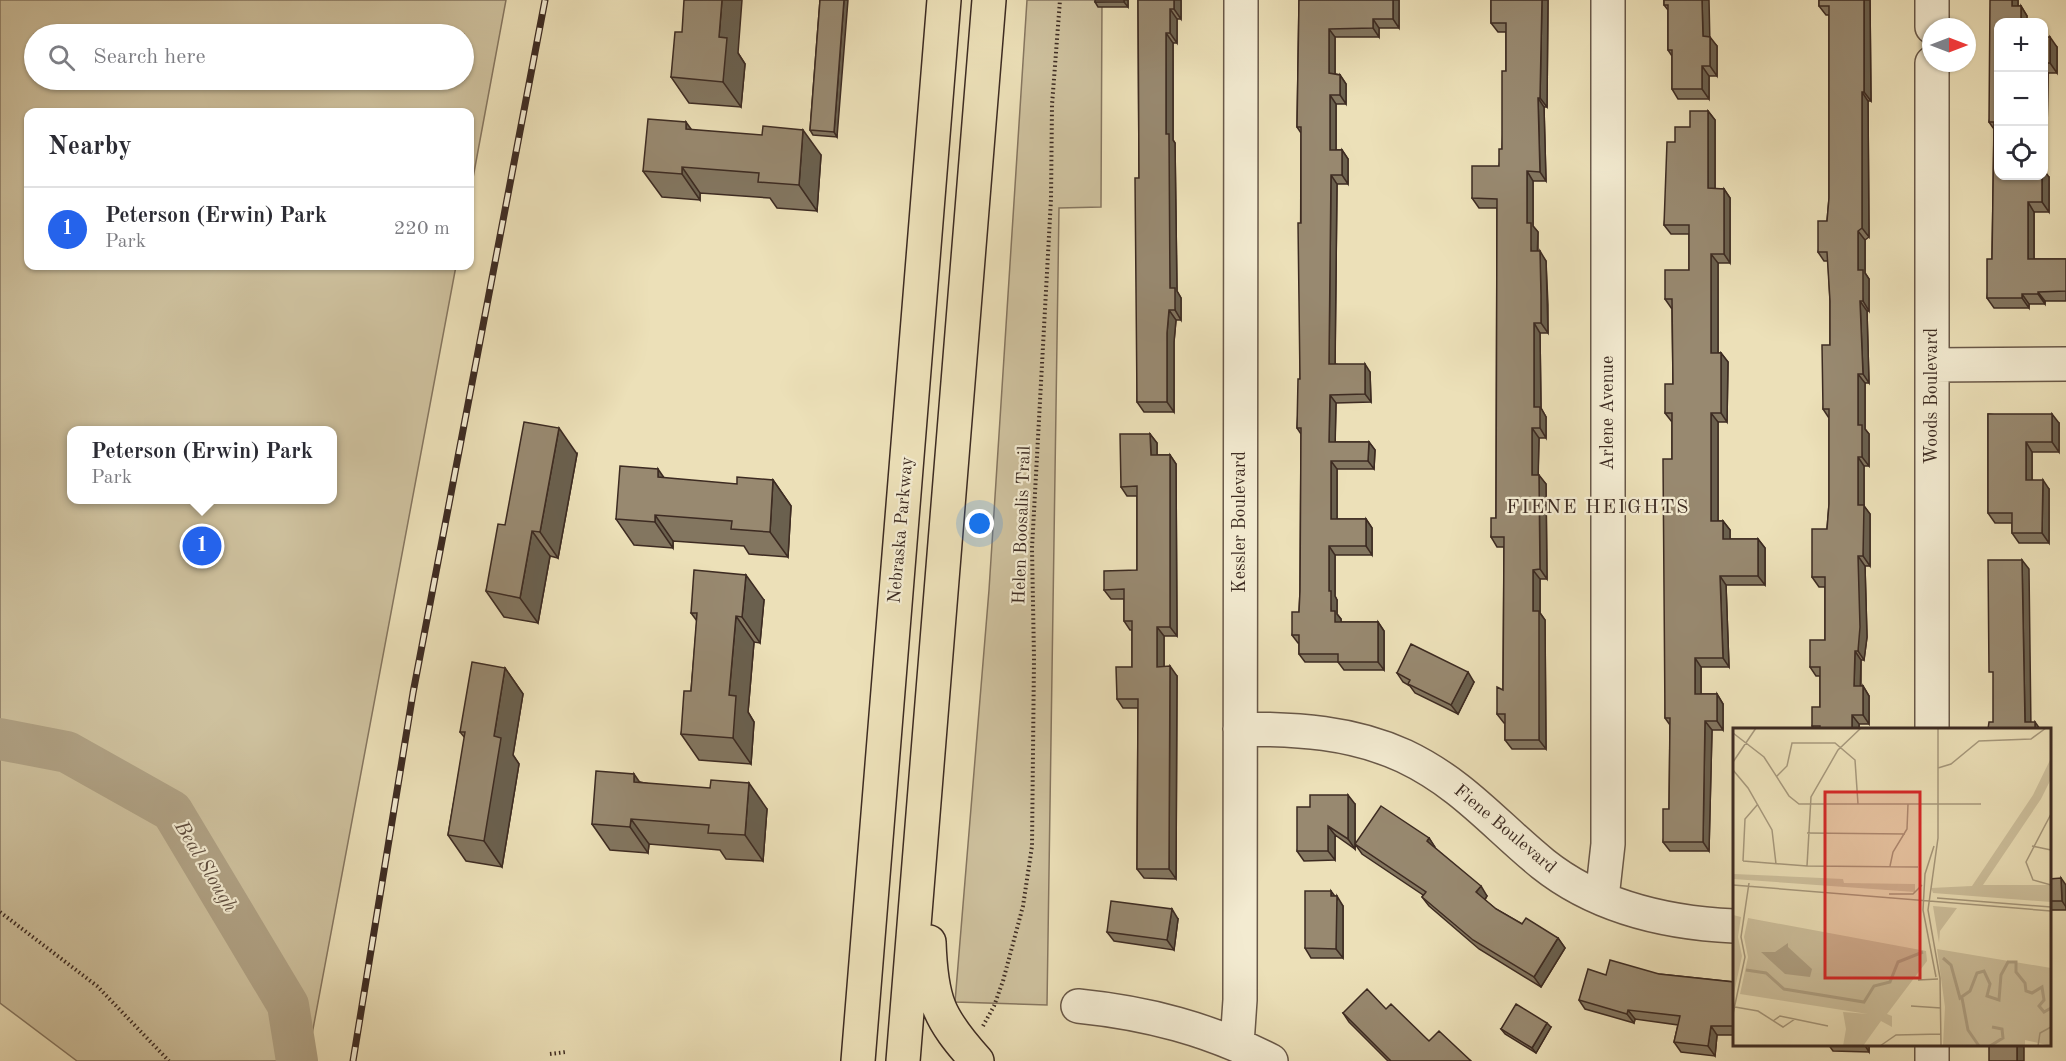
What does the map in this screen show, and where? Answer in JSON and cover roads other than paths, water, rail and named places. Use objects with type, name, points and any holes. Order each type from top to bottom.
[{"type":"main road","name":"Nebraska Parkway","points":[[858,1061],[944,0]]},
{"type":"main road","points":[[903,1061],[989,0]]},
{"type":"main road","points":[[931,711],[930,965],[940,1012],[951,1032],[978,1046]]},
{"type":"street","name":"Kessler Boulevard","points":[[1237,1044],[1240,1000],[1241,0]]},
{"type":"street","name":"Arlene Avenue","points":[[1602,898],[1608,844],[1608,0]]},
{"type":"street","points":[[1932,0],[1932,18]]},
{"type":"street","name":"Woods Boulevard","points":[[1932,72],[1932,728]]},
{"type":"street","points":[[1932,365],[2066,364]]},
{"type":"street","name":"Fiene Boulevard","points":[[1240,729],[1326,733],[1375,744],[1404,756],[1453,784],[1551,870],[1602,898],[1654,916],[1733,926]]},
{"type":"street","points":[[1078,1006],[1154,1017],[1237,1044],[1270,1061]]},
{"type":"waterway","name":"Beal Slough","points":[[0,739],[67,752],[172,811],[288,1005],[297,1061]]},
{"type":"railway","points":[[353,1061],[413,693],[545,0]]},
{"type":"place","name":"Peterson (Erwin) Park","points":[[202,546]]},
{"type":"district","name":"FIENE HEIGHTS","points":[[1598,508]]}]
